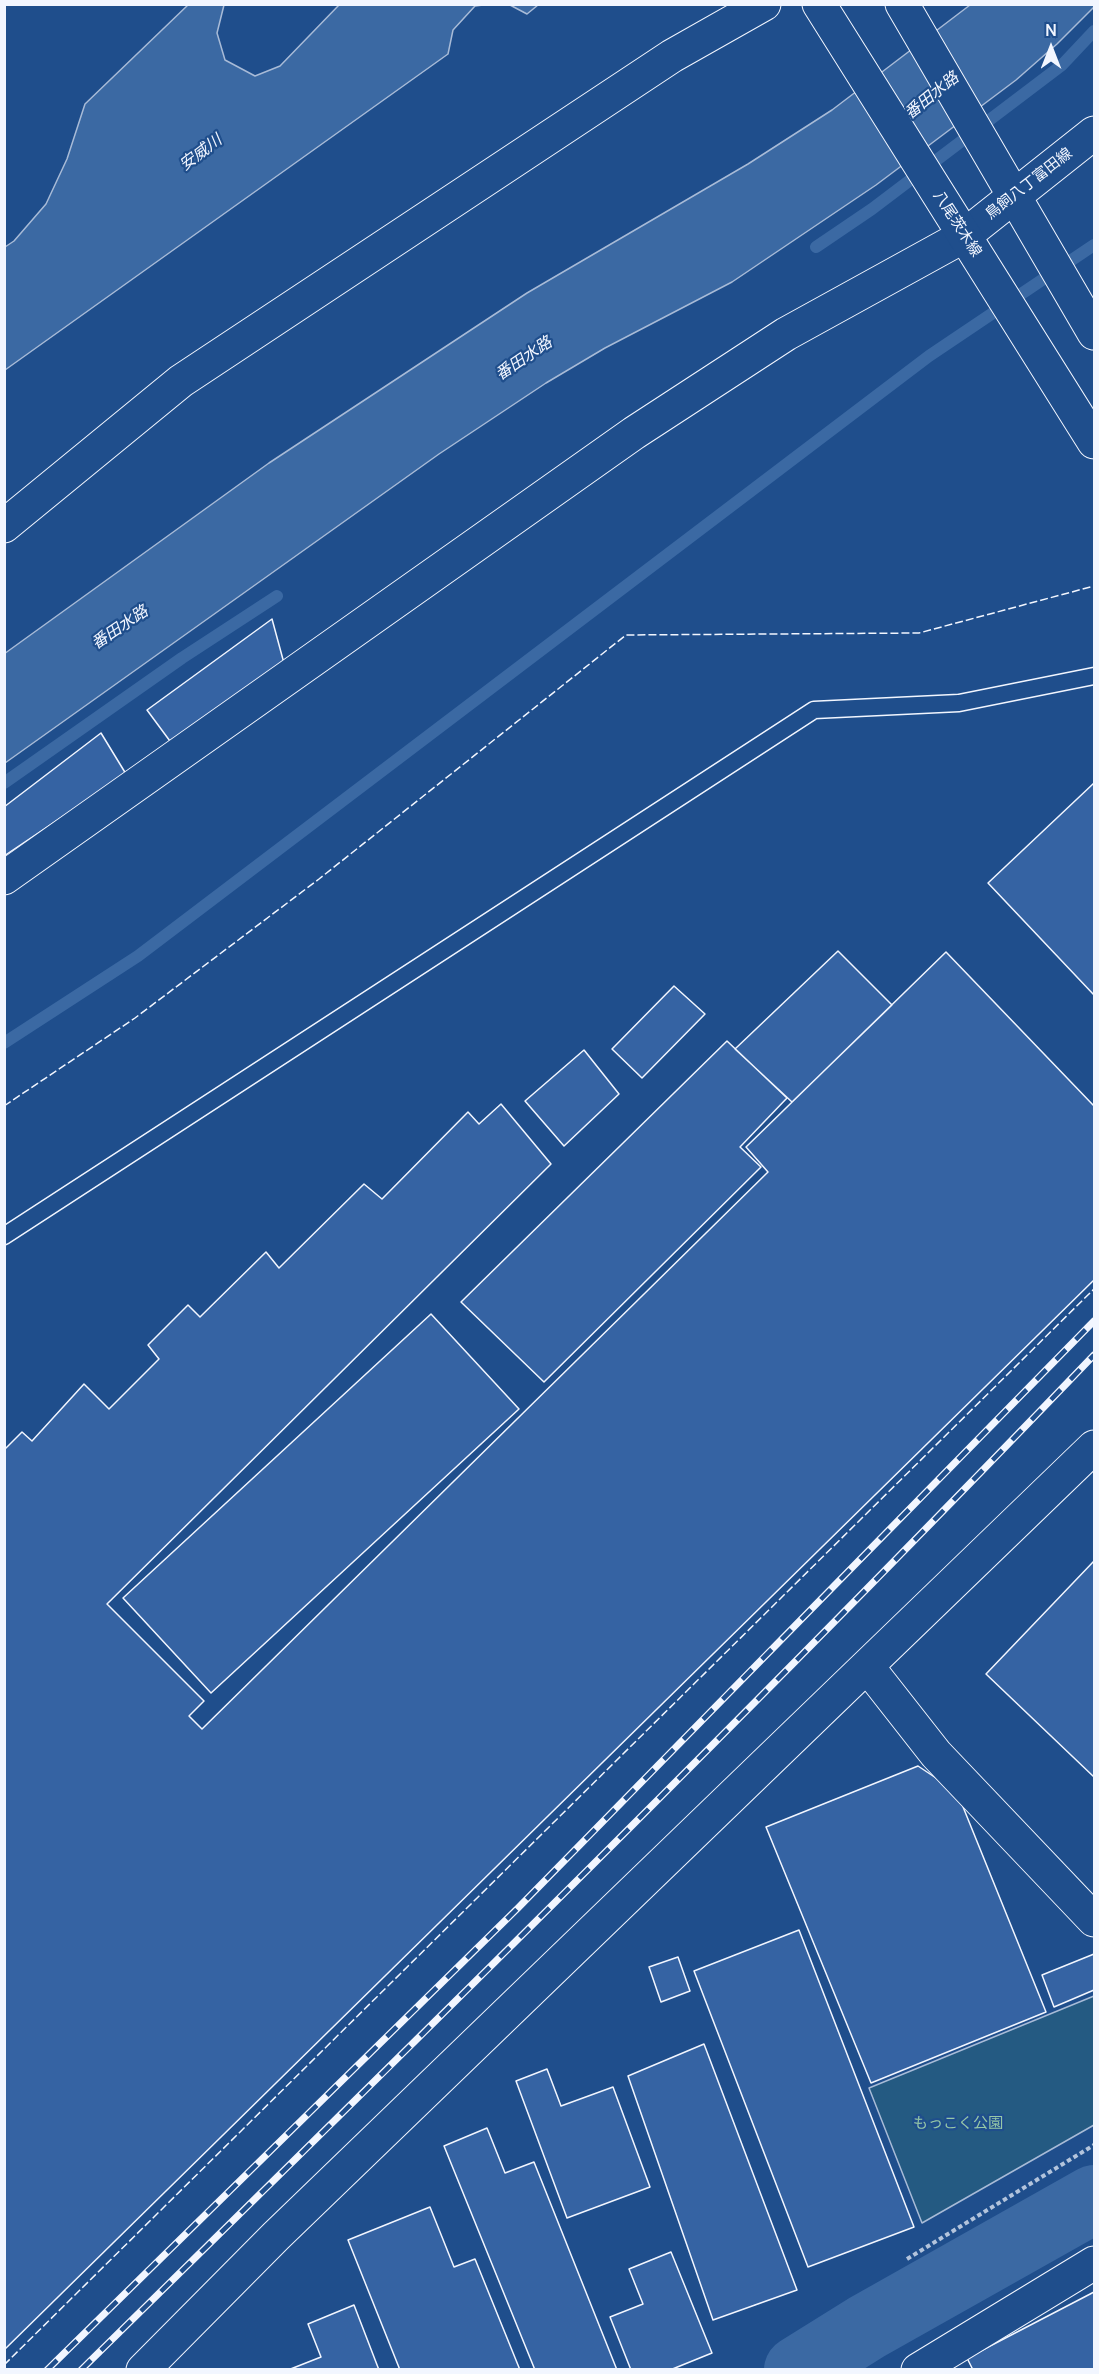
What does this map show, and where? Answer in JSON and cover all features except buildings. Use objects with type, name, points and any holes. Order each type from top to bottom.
[{"type":"street","points":[[4,526],[181,381],[672,56],[764,4]]},
{"type":"street","points":[[902,4],[1095,333]]},
{"type":"street","name":"八尾茨木線","points":[[827,17],[1095,442]]},
{"type":"street","name":"鳥飼八丁富田線","points":[[4,878],[181,756],[634,433],[786,334],[965,237],[1006,184],[1095,133]]},
{"type":"street","points":[[143,2370],[276,2236],[1095,1447]]},
{"type":"street","points":[[867,1666],[936,1754],[1095,1920]]},
{"type":"street","points":[[918,2370],[1095,2263]]},
{"type":"lane","points":[[4,1236],[814,710],[959,703],[1095,676]]},
{"type":"path","points":[[907,2259],[1095,2145]]},
{"type":"green space","name":"もっこく公園","points":[[1094,1996],[1094,2125],[922,2223],[869,2088]]},
{"type":"water","name":"安威川","points":[[189,4],[224,5],[217,33],[225,60],[255,76],[280,66],[339,5],[483,5],[475,6],[453,30],[448,54],[5,370],[5,247],[14,241],[46,204],[67,159],[85,104]]},
{"type":"water","points":[[510,4],[538,5],[527,14]]},
{"type":"water","name":"番田水路","points":[[970,5],[1094,5],[1094,7],[1016,80],[876,185],[732,282],[605,348],[546,383],[439,454],[5,763],[4,654],[269,463],[527,293],[748,164],[832,110]]},
{"type":"waterway","points":[[816,247],[872,209],[1062,65],[1094,31]]},
{"type":"waterway","points":[[4,1043],[138,956],[929,356],[1094,245]]},
{"type":"waterway","points":[[4,783],[182,658],[277,596]]},
{"type":"waterway","points":[[798,2370],[867,2327],[1094,2199]]},
{"type":"railway","points":[[47,2370],[518,1908],[1094,1321]]},
{"type":"railway","points":[[81,2370],[718,1739],[1094,1355]]},
{"type":"fence","points":[[4,1106],[135,1018],[319,879],[626,635],[919,633],[1094,586]]},
{"type":"fence","points":[[4,2365],[1094,1289]]}]
